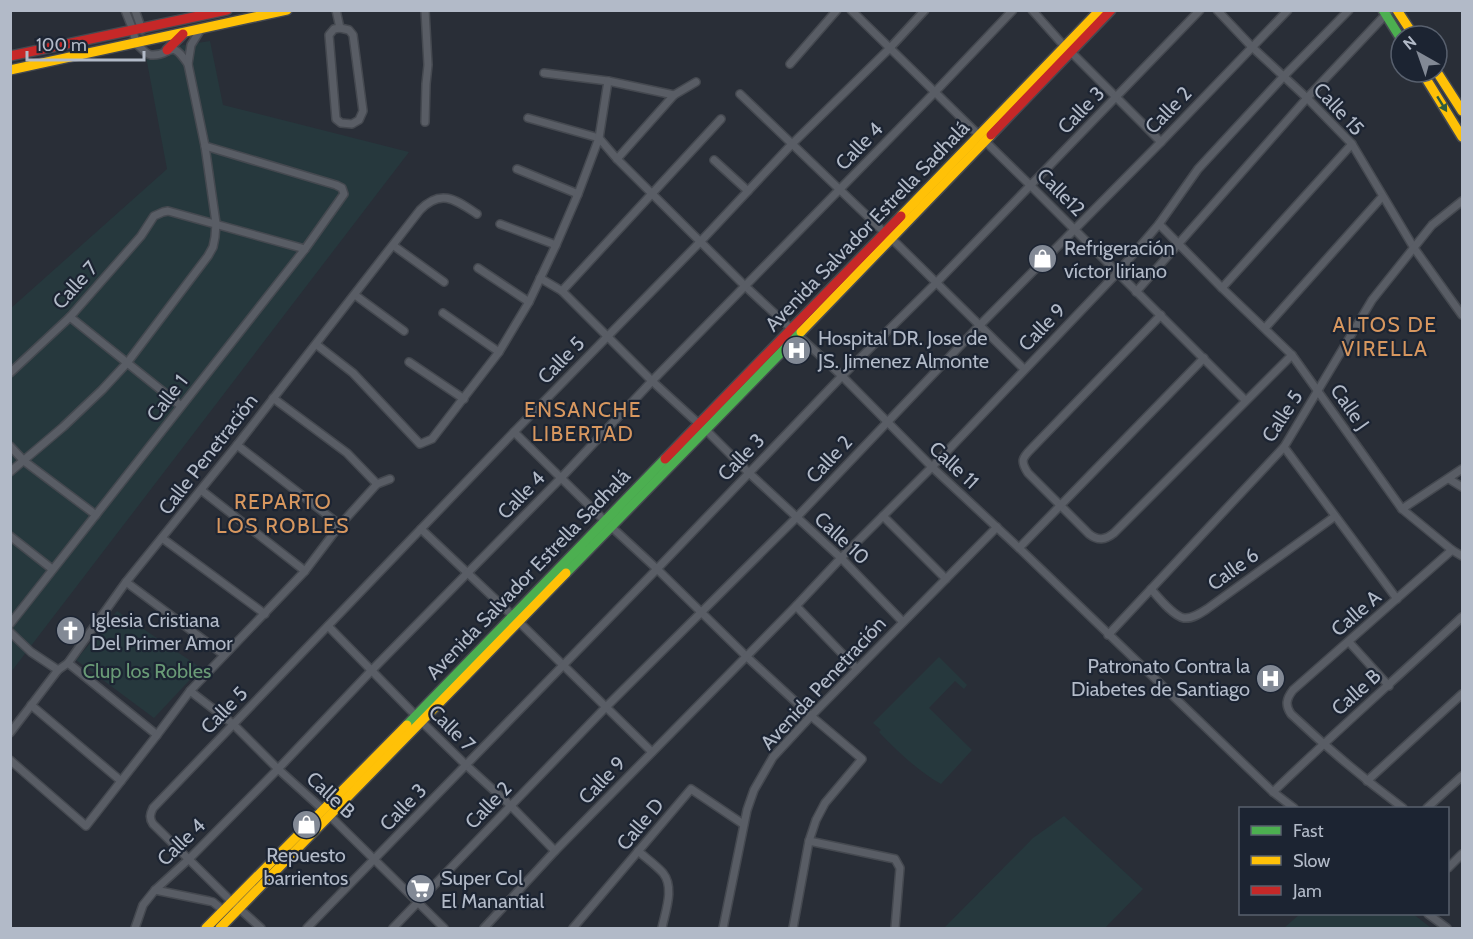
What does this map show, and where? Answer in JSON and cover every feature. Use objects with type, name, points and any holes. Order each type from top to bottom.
[{"type":"main road","points":[[10,56],[227,10]]},
{"type":"main road","points":[[10,70],[287,10]]},
{"type":"main road","name":"Avenida Salvador Estrella Sadhalá","points":[[1068,49],[1100,10]]},
{"type":"main road","name":"Avenida Salvador Estrella Sadhalá","points":[[221,927],[236,905],[326,812],[795,333],[1068,49],[1111,10]]},
{"type":"main road","points":[[1397,10],[1406,24]]},
{"type":"main road","points":[[167,50],[186,32]]},
{"type":"main road","points":[[1430,84],[1462,136]]},
{"type":"main road","points":[[1445,84],[1462,111]]},
{"type":"main road","name":"Avenida Salvador Estrella Sadhalá","points":[[206,928],[224,911],[236,905]]},
{"type":"street","points":[[125,10],[137,29]]},
{"type":"street","points":[[135,10],[140,46],[147,54],[176,50],[188,64]]},
{"type":"street","points":[[336,10],[340,28]]},
{"type":"street","points":[[425,10],[428,65],[425,122]]},
{"type":"street","points":[[790,64],[837,10]]},
{"type":"street","name":"Calle12","points":[[851,10],[1074,228],[1245,400]]},
{"type":"street","name":"Calle 5","points":[[189,858],[150,819],[150,814],[157,802],[701,241],[792,144],[889,49],[925,10]]},
{"type":"street","name":"Calle 4","points":[[135,928],[143,905],[154,890],[278,769],[1013,10]]},
{"type":"street","points":[[1032,10],[1161,142]]},
{"type":"street","name":"Calle 3","points":[[307,928],[1200,10]]},
{"type":"street","name":"Calle 15","points":[[1217,10],[1352,144],[1414,248],[1462,315]]},
{"type":"street","name":"Calle 2","points":[[393,928],[605,708],[796,518],[886,422],[1288,10]]},
{"type":"street","name":"Calle 9","points":[[484,928],[555,851],[932,468],[1118,272],[1159,224],[1198,169],[1349,10]]},
{"type":"street","points":[[1136,292],[1386,12]]},
{"type":"street","points":[[340,28],[349,30],[353,35],[363,111],[359,120],[352,124],[341,123],[336,119],[328,35],[334,29],[340,28]]},
{"type":"street","points":[[10,472],[63,427],[127,363],[213,247],[216,223],[205,146],[188,64],[191,45],[202,29]]},
{"type":"street","points":[[544,73],[608,81],[674,95]]},
{"type":"street","points":[[317,345],[353,373],[420,444],[432,439],[499,352],[529,302],[578,194],[598,138],[608,81]]},
{"type":"street","points":[[617,159],[674,95],[696,82]]},
{"type":"street","points":[[740,94],[1024,369]]},
{"type":"street","points":[[528,118],[598,138]]},
{"type":"street","points":[[562,291],[721,119]]},
{"type":"street","name":"Calle 11","points":[[598,138],[746,286],[842,376],[932,468],[997,527],[1273,792],[1293,807]]},
{"type":"street","points":[[1222,288],[1352,144]]},
{"type":"street","name":"Calle 1","points":[[10,624],[305,249],[344,194],[344,190],[336,185],[205,146]]},
{"type":"street","points":[[714,160],[748,191]]},
{"type":"street","points":[[517,169],[578,194]]},
{"type":"street","points":[[1265,328],[1382,196]]},
{"type":"street","name":"Calle Penetración","points":[[10,733],[58,670],[68,663],[126,582],[317,345],[420,210],[435,198],[445,198],[455,200],[477,214]]},
{"type":"street","name":"Calle 5","points":[[1108,635],[1284,447],[1372,300],[1432,225],[1462,201]]},
{"type":"street","name":"Calle 7","points":[[10,373],[70,317],[141,236],[158,213],[168,211],[216,223]]},
{"type":"street","points":[[216,223],[305,249]]},
{"type":"street","points":[[500,224],[556,245]]},
{"type":"street","name":"Calle J","points":[[1159,224],[1292,355],[1402,509],[1462,556]]},
{"type":"street","points":[[394,246],[444,282]]},
{"type":"street","points":[[478,268],[529,302]]},
{"type":"street","name":"Calle 10","points":[[540,278],[562,291],[652,381],[841,558],[903,622]]},
{"type":"street","points":[[355,295],[404,331]]},
{"type":"street","points":[[443,313],[499,352]]},
{"type":"street","points":[[1161,315],[1027,453],[1023,460],[1028,473],[1094,537],[1104,539],[1120,527],[1292,355]]},
{"type":"street","points":[[70,317],[181,406]]},
{"type":"street","points":[[1019,548],[1204,358]]},
{"type":"street","points":[[409,362],[464,399]]},
{"type":"street","points":[[273,399],[347,453],[377,484]]},
{"type":"street","points":[[514,432],[747,657],[862,759],[825,803],[816,820],[809,841],[793,928]]},
{"type":"street","points":[[237,445],[340,525]]},
{"type":"street","points":[[10,446],[24,461],[96,514]]},
{"type":"street","points":[[1284,447],[1397,600]]},
{"type":"street","points":[[1402,509],[1462,469]]},
{"type":"street","points":[[10,760],[87,825],[190,691],[305,571],[340,525],[377,484],[390,479]]},
{"type":"street","points":[[1449,479],[1462,487]]},
{"type":"street","points":[[201,490],[305,571]]},
{"type":"street","points":[[883,516],[946,579]]},
{"type":"street","name":"Calle 6","points":[[1151,589],[1176,614],[1184,618],[1193,616],[1216,602],[1334,516]]},
{"type":"street","name":"Avenida Penetración","points":[[723,928],[747,810],[754,790],[773,758],[811,716],[997,527]]},
{"type":"street","points":[[422,529],[652,752]]},
{"type":"street","points":[[10,536],[52,569]]},
{"type":"street","points":[[162,538],[265,614]]},
{"type":"street","name":"Calle A","points":[[1323,744],[1287,709],[1288,696],[1452,550]]},
{"type":"street","points":[[126,582],[224,655]]},
{"type":"street","points":[[796,606],[857,669]]},
{"type":"street","name":"Calle B","points":[[1273,792],[1462,617]]},
{"type":"street","name":"Calle 7","points":[[328,626],[555,851]]},
{"type":"street","points":[[10,632],[31,652],[58,670]]},
{"type":"street","points":[[1349,642],[1389,686]]},
{"type":"street","points":[[68,663],[158,735]]},
{"type":"street","name":"Calle B","points":[[190,691],[233,724],[444,928]]},
{"type":"street","points":[[1367,781],[1462,694]]},
{"type":"street","points":[[31,705],[121,781]]},
{"type":"street","points":[[1323,744],[1402,807]]},
{"type":"street","points":[[1428,807],[1462,776]]},
{"type":"street","name":"Calle D","points":[[573,928],[691,789],[743,824]]},
{"type":"street","points":[[809,841],[889,857],[898,863],[900,868],[895,928]]},
{"type":"street","points":[[638,851],[662,871],[668,884],[669,891],[662,928]]},
{"type":"street","points":[[1449,867],[1462,854]]},
{"type":"street","points":[[189,858],[261,928]]},
{"type":"street","points":[[154,890],[213,902],[224,911]]},
{"type":"street","points":[[1429,915],[1447,928]]},
{"type":"green space","points":[[210,41],[223,105],[409,152],[11,672],[10,309],[167,169],[145,51]]},
{"type":"green space","name":"Clup los Robles","points":[[117,611],[201,668],[154,718],[76,660]]},
{"type":"green space","points":[[939,657],[967,685],[964,689],[955,681],[929,708],[972,750],[941,784],[901,754],[873,723]]},
{"type":"green space","points":[[1064,816],[1143,889],[1105,928],[944,928],[1033,838]]},
{"type":"green space","points":[[1299,915],[1414,915],[1430,927],[1428,928],[1284,928]]},
{"type":"traffic: fast","points":[[1383,10],[1392,24]]},
{"type":"traffic: fast","points":[[566,573],[801,332]]},
{"type":"traffic: fast","points":[[407,725],[665,459]]},
{"type":"traffic: slow","points":[[10,70],[287,10]]},
{"type":"traffic: slow","points":[[901,216],[1100,10]]},
{"type":"traffic: slow","points":[[1397,10],[1406,24]]},
{"type":"traffic: slow","points":[[1429,84],[1462,137]]},
{"type":"traffic: slow","points":[[1445,84],[1462,111]]},
{"type":"traffic: slow","points":[[801,332],[991,135]]},
{"type":"traffic: slow","points":[[220,928],[566,573]]},
{"type":"traffic: slow","points":[[206,928],[407,725]]},
{"type":"traffic: jam","points":[[10,56],[227,10]]},
{"type":"traffic: jam","points":[[991,135],[1111,10]]},
{"type":"traffic: jam","points":[[167,50],[183,34]]},
{"type":"traffic: jam","points":[[665,459],[901,216]]},
{"type":"place","name":"Refrigeración víctor liriano","points":[[1043,259]]},
{"type":"place","name":"Hospital DR. Jose de JS. Jimenez Almonte","points":[[797,350]]},
{"type":"place","name":"Iglesia Cristiana Del Primer Amor","points":[[70,631]]},
{"type":"place","name":"Patronato Contra la Diabetes de Santiago","points":[[1271,678]]},
{"type":"place","name":"Repuesto barrientos","points":[[306,824]]},
{"type":"place","name":"Super Col El Manantial","points":[[420,889]]},
{"type":"district","name":"ALTOS DE VIRELLA","points":[[1385,337]]},
{"type":"district","name":"ENSANCHE LIBERTAD","points":[[583,422]]},
{"type":"district","name":"REPARTO LOS ROBLES","points":[[283,514]]}]
